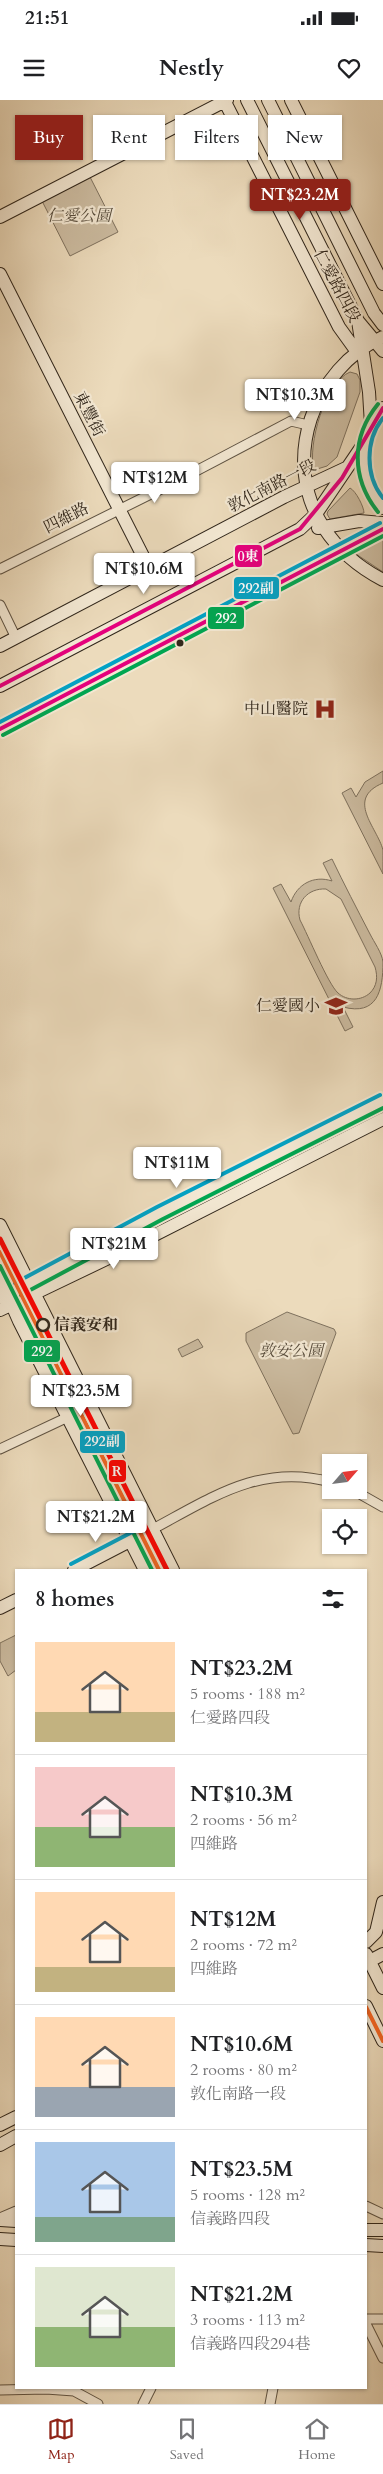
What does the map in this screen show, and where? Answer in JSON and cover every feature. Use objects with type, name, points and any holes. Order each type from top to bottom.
[{"type":"main road","name":"仁愛路四段","points":[[225,100],[339,327],[360,350]]},
{"type":"main road","points":[[0,217],[225,100]]},
{"type":"main road","name":"仁愛路四段","points":[[247,100],[358,321],[380,343]]},
{"type":"main road","name":"仁愛路四段","points":[[268,100],[374,313],[383,325]]},
{"type":"main road","points":[[290,100],[383,284]]},
{"type":"main road","name":"東豐街","points":[[0,274],[149,568]]},
{"type":"main road","name":"仁愛路四段","points":[[358,321],[360,350],[368,385],[371,425]]},
{"type":"main road","points":[[380,343],[360,350],[342,365],[325,386],[308,425],[304,454],[307,486],[316,514],[324,528],[353,562],[383,580]]},
{"type":"main road","points":[[383,408],[371,425],[364,443],[364,472],[375,498],[383,508]]},
{"type":"main road","name":"敦化南路一段","points":[[0,686],[300,529],[316,514],[364,443]]},
{"type":"main road","name":"敦化南路一段","points":[[0,646],[307,486],[346,468]]},
{"type":"main road","name":"敦化南路一段","points":[[300,529],[324,528],[359,521],[383,523]]},
{"type":"main road","points":[[0,729],[383,529]]},
{"type":"main road","points":[[15,1296],[160,1213],[383,1101]]},
{"type":"main road","points":[[15,1296],[383,1119]]},
{"type":"main road","points":[[0,1225],[15,1296],[68,1417],[144,1569]]},
{"type":"main road","points":[[0,1278],[15,1296],[153,1529],[173,1569]]},
{"type":"main road","points":[[76,1569],[153,1529]]},
{"type":"main road","points":[[0,1608],[15,1600]]},
{"type":"main road","points":[[367,1942],[376,1932],[383,1902]]},
{"type":"main road","points":[[367,1943],[383,1936]]},
{"type":"main road","points":[[383,1954],[367,1959],[383,1988]]},
{"type":"main road","points":[[367,2008],[383,2041]]},
{"type":"main road","points":[[0,2125],[15,2118]]},
{"type":"main road","points":[[0,2145],[15,2137]]},
{"type":"main road","points":[[0,2219],[15,2221]]},
{"type":"main road","points":[[367,2230],[383,2230]]},
{"type":"main road","points":[[0,2239],[15,2240]]},
{"type":"main road","points":[[367,2246],[383,2246]]},
{"type":"street","name":"四維路","points":[[0,569],[179,480],[291,421],[308,425]]},
{"type":"street","points":[[0,605],[16,638]]},
{"type":"street","points":[[0,1449],[68,1417]]},
{"type":"street","points":[[153,1529],[249,1481],[288,1476],[322,1481]]},
{"type":"street","points":[[368,1498],[383,1507]]},
{"type":"street","points":[[367,2206],[383,2214]]},
{"type":"street","points":[[0,2219],[15,2212]]},
{"type":"street","points":[[367,2319],[383,2319]]},
{"type":"street","points":[[367,2326],[383,2358]]},
{"type":"street","points":[[0,2390],[46,2389],[74,2391],[98,2404]]},
{"type":"street","points":[[143,2404],[150,2389]]},
{"type":"street","points":[[270,2404],[273,2389]]},
{"type":"green space","name":"仁愛公園","points":[[89,175],[118,232],[70,256],[41,199]]},
{"type":"green space","points":[[350,372],[357,374],[360,380],[360,392],[337,457],[327,466],[314,470],[313,446],[320,416],[333,388],[341,378]]},
{"type":"green space","points":[[350,488],[359,499],[364,513],[330,519],[327,514],[328,511]]},
{"type":"green space","points":[[383,539],[383,572],[356,554],[367,546]]},
{"type":"green space","points":[[383,771],[383,783],[372,790],[366,797],[365,805],[370,823],[383,850],[383,874],[342,793],[351,788],[356,797],[365,782]]},
{"type":"green space","points":[[332,859],[380,951],[383,962],[382,983],[376,999],[364,1008],[343,1007],[353,1027],[345,1031],[273,888],[281,884],[291,902],[297,890],[307,883],[319,879],[332,881],[323,863]],"holes":[[[326,889],[341,899],[376,971],[377,978],[374,987],[370,993],[358,999],[346,998],[334,988],[300,920],[299,907],[301,902],[304,897],[314,891]]]},
{"type":"green space","name":"敦安公園","points":[[287,1312],[334,1329],[336,1333],[299,1433],[293,1434],[246,1341],[246,1333]]},
{"type":"green space","points":[[198,1339],[203,1347],[182,1357],[178,1349]]},
{"type":"green space","points":[[15,1636],[15,1671],[8,1676],[0,1661],[0,1643]]},
{"type":"transit line","name":"292","points":[[378,404],[363,430],[358,458],[359,472],[363,485],[369,499],[378,512]]},
{"type":"transit line","name":"0東","points":[[0,686],[300,529],[342,478],[383,408]]},
{"type":"transit line","name":"292副","points":[[383,418],[377,427],[370,447],[370,469],[377,489],[383,498]]},
{"type":"transit line","name":"292副","points":[[0,722],[380,523]]},
{"type":"transit line","name":"0東","points":[[0,729],[383,529]]},
{"type":"transit line","name":"292","points":[[3,735],[383,536]]},
{"type":"transit line","name":"292副","points":[[15,1283],[157,1207],[380,1095]]},
{"type":"transit line","name":"292","points":[[21,1295],[163,1219],[383,1108]]},
{"type":"transit line","name":"R","points":[[0,1239],[166,1569]]},
{"type":"transit line","name":"292副","points":[[6,1249],[165,1567]]},
{"type":"transit line","points":[[0,1252],[158,1569]]},
{"type":"transit line","name":"292","points":[[0,1266],[152,1569]]},
{"type":"transit line","name":"292副","points":[[71,1564],[138,1529]]},
{"type":"transit line","points":[[367,2009],[383,2041]]},
{"type":"place","name":"中山醫院","points":[[325,709]]},
{"type":"place","name":"仁愛國小","points":[[336,1006]]},
{"type":"place","name":"信義安和","points":[[43,1325]]}]
